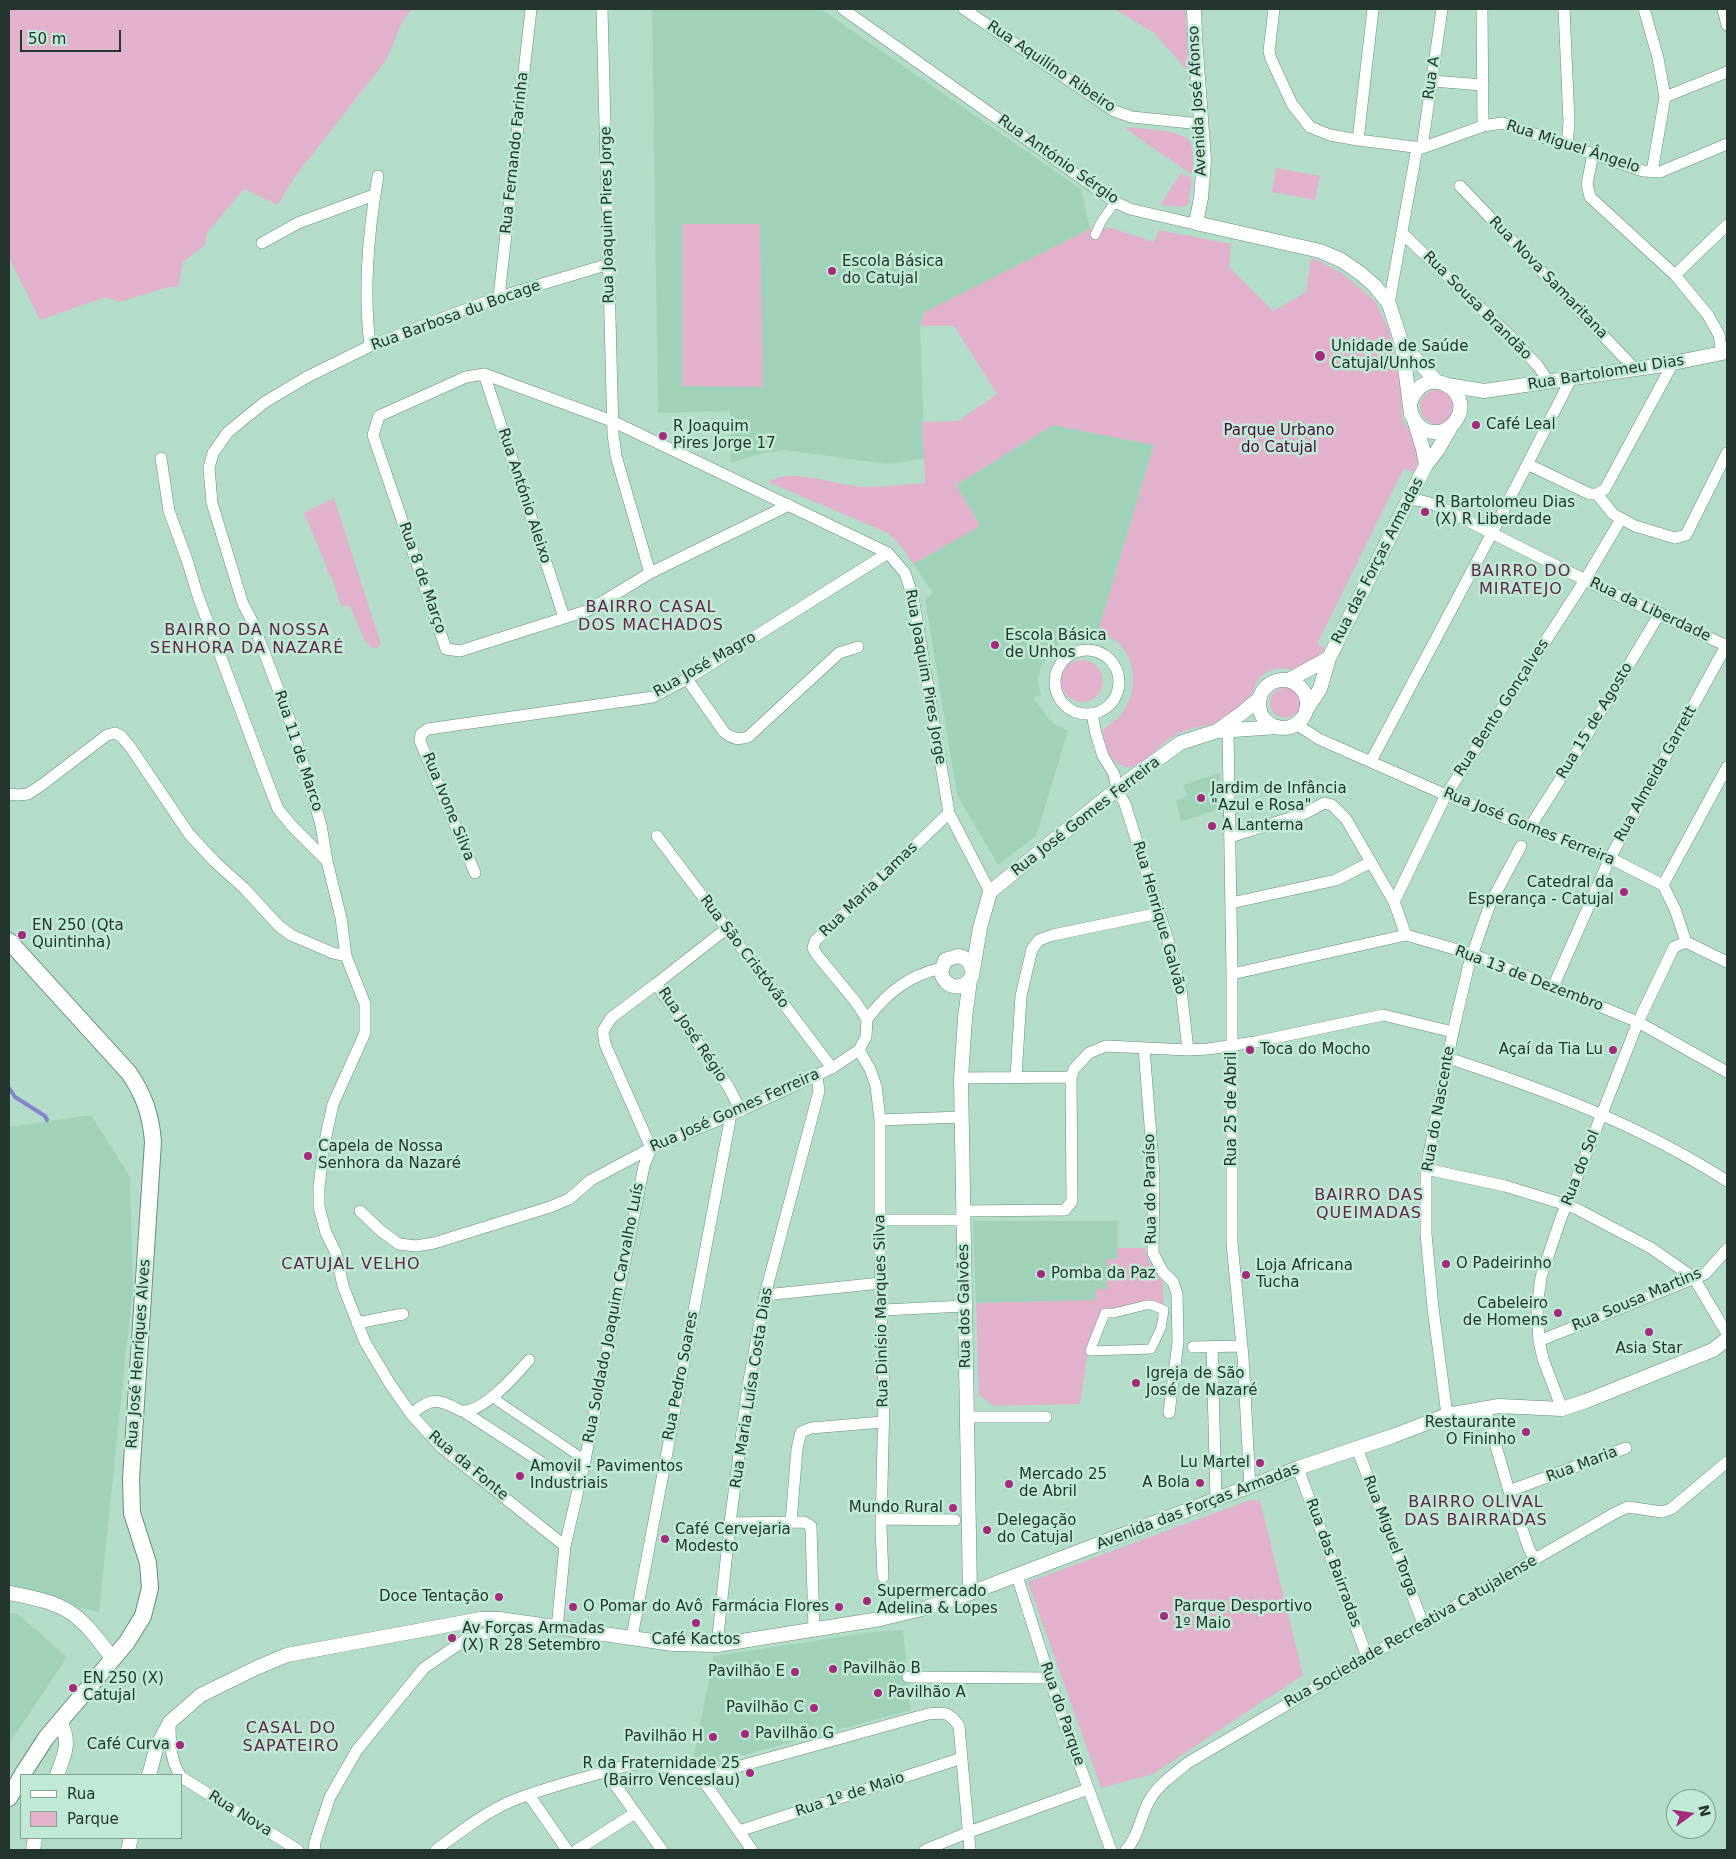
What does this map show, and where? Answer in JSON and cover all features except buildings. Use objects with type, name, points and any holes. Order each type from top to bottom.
[{"type":"main road","name":"Rua José Henriques Alves","points":[[9,941],[129,1073],[145,1100],[151,1124],[153,1164],[130,1479],[132,1513],[148,1563],[150,1588],[148,1601],[137,1627],[113,1659],[46,1738],[23,1774]]},
{"type":"main road","name":"Rua José Henriques Alves","points":[[9,1798],[20,1779]]},
{"type":"street","name":"Rua Fernando Farinha","points":[[499,297],[531,9]]},
{"type":"street","name":"Rua Joaquim Pires Jorge","points":[[602,9],[612,420]]},
{"type":"street","name":"Rua António Sérgio","points":[[844,9],[1115,202],[1130,209],[1320,251],[1341,260],[1360,273],[1375,286],[1389,304],[1402,344],[1410,404]]},
{"type":"street","name":"Rua Aquilíno Ribeiro","points":[[964,9],[1114,111],[1132,117],[1201,124]]},
{"type":"street","name":"Avenida José Afonso","points":[[1194,9],[1194,38],[1204,160],[1201,198],[1196,223]]},
{"type":"street","points":[[1274,9],[1269,51],[1292,104],[1310,127],[1330,135],[1420,148]]},
{"type":"street","points":[[1358,140],[1373,9]]},
{"type":"street","name":"Rua A","points":[[1389,304],[1420,148],[1442,9]]},
{"type":"street","points":[[1482,9],[1483,126]]},
{"type":"street","points":[[1564,9],[1569,122],[1566,145]]},
{"type":"street","points":[[1644,9],[1658,58],[1665,97],[1652,172]]},
{"type":"street","points":[[1723,9],[1727,26]]},
{"type":"street","points":[[1665,97],[1727,72]]},
{"type":"street","points":[[1432,81],[1483,85]]},
{"type":"street","name":"Rua Miguel Ângelo","points":[[1420,148],[1483,126],[1502,122],[1643,171],[1660,172],[1727,144]]},
{"type":"street","points":[[1593,154],[1587,184],[1590,197],[1675,275],[1708,315],[1719,335],[1725,352]]},
{"type":"street","points":[[370,346],[367,322],[366,280],[368,238],[378,176]]},
{"type":"street","name":"Rua Nova Samaritana","points":[[1460,186],[1635,369]]},
{"type":"street","points":[[262,243],[298,223],[374,195]]},
{"type":"street","points":[[1095,235],[1101,222],[1115,202]]},
{"type":"street","points":[[1675,275],[1727,225]]},
{"type":"street","name":"Rua Sousa Brandão","points":[[1402,233],[1505,331],[1538,366],[1549,382]]},
{"type":"street","name":"Rua Barbosa du Bocage","points":[[212,503],[209,468],[213,452],[228,432],[265,402],[307,377],[370,346],[499,297],[609,264]]},
{"type":"street","name":"Rua António Sérgio","points":[[1402,344],[1442,383]]},
{"type":"street","name":"Rua Bartolomeu Dias","points":[[1442,383],[1484,391],[1673,363],[1725,352]]},
{"type":"street","points":[[1527,464],[1590,494],[1597,494],[1605,489],[1673,363]]},
{"type":"street","name":"Rua Joaquim Pires Jorge","points":[[484,374],[612,420],[888,553],[905,574],[913,596],[949,813],[990,892]]},
{"type":"street","name":"Rua 8 de Março","points":[[484,374],[466,377],[378,416],[373,435],[446,649],[460,651],[589,610],[650,573],[790,505]]},
{"type":"street","name":"Rua António Aleixo","points":[[484,374],[564,617]]},
{"type":"street","points":[[1372,761],[1492,533],[1570,379]]},
{"type":"street","points":[[1428,383],[1442,383],[1455,391],[1459,400],[1460,410],[1457,419],[1451,427],[1442,432],[1423,430],[1415,423],[1411,414],[1410,404],[1412,395],[1419,387],[1428,383]]},
{"type":"street","points":[[1460,410],[1484,391]]},
{"type":"street","points":[[612,420],[616,456],[650,573]]},
{"type":"street","name":"Rua das Forças Armadas","points":[[1415,423],[1426,465]]},
{"type":"street","name":"Rua das Forças Armadas","points":[[1307,709],[1320,689],[1329,658],[1426,465],[1451,427]]},
{"type":"street","points":[[1597,494],[1613,514],[1621,520],[1656,534],[1675,538],[1686,535],[1727,453]]},
{"type":"street","points":[[161,458],[169,511],[198,596],[278,809],[326,861]]},
{"type":"street","name":"Rua da Liberdade","points":[[1409,499],[1436,505],[1585,580],[1727,645]]},
{"type":"street","name":"Rua 11 de Marco","points":[[212,503],[243,604],[252,621],[290,721],[321,826],[326,861],[341,918],[346,956],[366,1004]]},
{"type":"street","name":"Rua Bento Gonçalves","points":[[1394,902],[1446,795],[1585,580],[1621,520]]},
{"type":"street","name":"Rua José Magro","points":[[420,741],[421,734],[428,729],[653,697],[688,679],[888,553]]},
{"type":"street","name":"Rua 15 de Agosto","points":[[1530,827],[1660,613]]},
{"type":"street","name":"Rua Almeida Garrett","points":[[1553,987],[1610,858],[1727,645]]},
{"type":"street","points":[[688,679],[724,732],[732,738],[739,740],[748,737],[839,653],[858,647]]},
{"type":"street","points":[[1088,649],[1099,651],[1108,656],[1115,664],[1119,674],[1120,685],[1117,695],[1111,704],[1092,714],[1082,713],[1067,706],[1058,694],[1055,684],[1056,673],[1061,663],[1068,656],[1088,649]]},
{"type":"street","name":"Rua das Forças Armadas","points":[[1289,680],[1329,658]]},
{"type":"street","points":[[1289,680],[1302,688],[1308,702],[1307,709],[1301,720],[1296,724],[1290,727],[1278,727],[1265,719],[1261,713],[1260,698],[1262,691],[1274,681],[1289,680]]},
{"type":"street","name":"Rua José Gomes Ferreira","points":[[1223,730],[1260,698]]},
{"type":"street","name":"Rua Henrique Galvão","points":[[1092,714],[1103,756],[1114,774],[1117,789],[1125,804],[1181,989],[1188,1050]]},
{"type":"street","name":"Rua José Gomes Ferreira","points":[[1296,724],[1319,739],[1446,795],[1610,858],[1664,885]]},
{"type":"street","name":"Rua José Gomes Ferreira","points":[[990,892],[1117,789],[1180,743],[1223,730],[1278,727]]},
{"type":"street","name":"Rua 25 de Abril","points":[[1223,730],[1230,837],[1232,1243],[1242,1346],[1250,1487]]},
{"type":"street","points":[[9,794],[18,796],[28,794],[107,735],[115,733],[121,736],[131,748],[189,834],[215,862],[244,888],[279,926],[292,935],[334,953],[346,956]]},
{"type":"street","name":"Rua Ivone Silva","points":[[420,741],[475,872]]},
{"type":"street","points":[[1727,767],[1664,885],[1676,909],[1686,942],[1727,962]]},
{"type":"street","points":[[1230,837],[1306,813],[1324,803],[1332,805],[1346,819],[1394,902],[1406,935]]},
{"type":"street","name":"Rua Maria Lamas","points":[[867,1019],[855,1001],[816,955],[813,948],[816,941],[949,813]]},
{"type":"street","name":"Rua São Cristóvão","points":[[657,836],[832,1068]]},
{"type":"street","name":"Rua do Nascente","points":[[1447,1415],[1433,1308],[1426,1234],[1426,1169],[1453,1032],[1472,954],[1490,904],[1521,846]]},
{"type":"street","points":[[1231,903],[1336,880],[1371,862]]},
{"type":"street","points":[[971,975],[969,962],[962,956],[945,960],[941,968],[942,978],[953,987],[963,986],[971,975],[980,928],[990,892]]},
{"type":"street","points":[[1016,1077],[1021,996],[1032,949],[1039,940],[1053,935],[1159,913]]},
{"type":"street","points":[[958,956],[980,928]]},
{"type":"street","name":"Rua José Régio","points":[[726,929],[656,984],[728,1086],[736,1113]]},
{"type":"street","name":"Rua 13 de Dezembro","points":[[1232,974],[1406,935],[1472,954],[1638,1022],[1727,1072]]},
{"type":"street","name":"Rua do Sol","points":[[1562,1409],[1543,1359],[1539,1340],[1537,1308],[1541,1277],[1638,1022],[1674,947],[1686,942]]},
{"type":"street","points":[[859,1050],[866,1037],[867,1019],[896,987],[923,972],[941,968]]},
{"type":"street","name":"Rua dos Galvões","points":[[970,1593],[961,1078],[965,1018],[971,975]]},
{"type":"street","points":[[651,1148],[605,1044],[603,1031],[611,1018],[656,984]]},
{"type":"street","name":"Rua dos Galvões","points":[[953,987],[965,1018]]},
{"type":"street","name":"Rua da Fonte","points":[[366,1004],[365,1032],[333,1104],[324,1145],[319,1187],[319,1207],[326,1233],[336,1253],[343,1286],[365,1342],[390,1384],[411,1414],[441,1447],[566,1546]]},
{"type":"street","points":[[880,1220],[1066,1210],[1072,1201],[1071,1077],[1074,1069],[1089,1053],[1106,1046],[1188,1050],[1255,1042],[1383,1015],[1453,1032]]},
{"type":"street","name":"Rua do Paraíso","points":[[1144,1048],[1154,1176],[1153,1253],[1163,1272],[1173,1282],[1177,1294],[1178,1342],[1169,1413]]},
{"type":"street","name":"Rua José Gomes Ferreira","points":[[360,1211],[381,1232],[400,1244],[416,1246],[434,1243],[541,1210],[569,1199],[591,1180],[651,1148],[736,1113],[817,1076],[859,1050]]},
{"type":"street","name":"Rua Dinísio Marques Silva","points":[[859,1050],[870,1069],[876,1086],[880,1120],[880,1220],[883,1310],[881,1518],[883,1577]]},
{"type":"street","points":[[1448,1058],[1563,1098],[1602,1115],[1696,1160],[1727,1181]]},
{"type":"street","name":"Rua Maria Luísa Costa Dias","points":[[717,1645],[730,1523],[748,1386],[765,1294],[818,1091],[817,1076]]},
{"type":"street","points":[[961,1078],[1071,1077]]},
{"type":"street","name":"Rua Pedro Soares","points":[[632,1637],[736,1113]]},
{"type":"street","points":[[880,1120],[961,1117]]},
{"type":"street","name":"Rua Soldado Joaquim Carvalho Luís","points":[[557,1628],[566,1546],[644,1166],[651,1148]]},
{"type":"street","points":[[1426,1169],[1505,1186],[1577,1209],[1651,1248],[1694,1278],[1727,1334]]},
{"type":"street","name":"Rua Sousa Martins","points":[[1539,1340],[1705,1274],[1727,1249]]},
{"type":"street","points":[[765,1294],[881,1283]]},
{"type":"street","points":[[1152,1305],[1164,1310],[1164,1314],[1161,1320],[1161,1328],[1151,1348],[1090,1351],[1105,1312],[1114,1313],[1152,1305]]},
{"type":"street","points":[[883,1310],[965,1306]]},
{"type":"street","points":[[357,1323],[403,1314]]},
{"type":"street","name":"Avenida das Forças Armadas","points":[[148,1774],[157,1746],[170,1722],[201,1695],[287,1655],[470,1621],[500,1619],[673,1644],[717,1645],[880,1619],[926,1608],[970,1593],[1298,1468],[1447,1415],[1499,1406],[1562,1409],[1713,1350],[1727,1339]]},
{"type":"street","points":[[1194,1347],[1242,1346]]},
{"type":"street","points":[[1212,1347],[1216,1500]]},
{"type":"street","points":[[463,1411],[477,1408],[510,1382],[529,1360]]},
{"type":"street","points":[[493,1395],[498,1402],[585,1460]]},
{"type":"street","points":[[411,1414],[429,1402],[436,1400],[463,1411],[579,1487]]},
{"type":"street","points":[[1484,1408],[1509,1492],[1529,1549],[1535,1558]]},
{"type":"street","points":[[967,1417],[1046,1417]]},
{"type":"street","points":[[791,1522],[796,1449],[801,1432],[811,1428],[883,1422]]},
{"type":"street","name":"Rua Miguel Torga","points":[[1356,1448],[1423,1624]]},
{"type":"street","name":"Rua Maria","points":[[1509,1492],[1626,1448]]},
{"type":"street","name":"Rua Sociedade Recreativa Catujalense","points":[[1126,1850],[1132,1843],[1150,1800],[1168,1779],[1189,1762],[1535,1558],[1628,1507],[1662,1512],[1672,1509],[1727,1462]]},
{"type":"street","name":"Rua das Bairradas","points":[[1298,1468],[1367,1657]]},
{"type":"street","points":[[881,1518],[955,1520]]},
{"type":"street","points":[[730,1523],[804,1522],[811,1526],[814,1629]]},
{"type":"street","name":"Rua do Parque","points":[[1016,1576],[1049,1678],[1111,1850]]},
{"type":"street","points":[[9,1593],[42,1599],[70,1611],[90,1628],[113,1659]]},
{"type":"street","points":[[314,1850],[330,1797],[357,1750],[424,1668],[465,1640],[519,1623]]},
{"type":"street","points":[[908,1677],[1049,1678]]},
{"type":"street","points":[[436,1850],[460,1832],[512,1801],[638,1763],[648,1763],[698,1773],[719,1772],[928,1714],[944,1712],[953,1717],[959,1726],[970,1850]]},
{"type":"street","points":[[58,1774],[67,1743],[60,1721]]},
{"type":"street","name":"Rua Nova","points":[[170,1722],[170,1743],[176,1769],[180,1774]]},
{"type":"street","name":"Rua 1º de Maio","points":[[739,1831],[962,1758]]},
{"type":"street","points":[[606,1772],[662,1850]]},
{"type":"street","points":[[698,1773],[752,1850]]},
{"type":"street","name":"Rua Nova","points":[[182,1777],[298,1850]]},
{"type":"street","points":[[925,1850],[1088,1789]]},
{"type":"street","points":[[529,1795],[567,1850]]},
{"type":"street","points":[[577,1850],[635,1812]]},
{"type":"shaded area","name":"Escola Básica do Catujal","points":[[652,9],[821,9],[1081,189],[1090,229],[925,312],[920,326],[925,458],[886,464],[785,450],[762,453],[731,463],[730,411],[658,413]]},
{"type":"shaded area","name":"Escola Básica de Unhos","points":[[1053,425],[1154,445],[1096,638],[1077,637],[1060,642],[1041,666],[1038,680],[1041,695],[1034,697],[1035,700],[1049,719],[1068,731],[1036,836],[998,865],[957,795],[925,599],[933,593],[913,564],[979,526],[956,485]]},
{"type":"shaded area","name":"Jardim de Infância \"Azul e Rosa\"","points":[[1220,773],[1219,809],[1181,822],[1176,801],[1187,796],[1183,785]]},
{"type":"shaded area","points":[[91,1115],[130,1177],[133,1285],[99,1612],[9,1591],[9,1127]]},
{"type":"shaded area","name":"Pomba da Paz","points":[[973,1221],[1118,1221],[1118,1260],[1107,1259],[1107,1289],[1096,1300],[976,1303]]},
{"type":"shaded area","points":[[9,1613],[18,1614],[67,1657],[9,1744]]},
{"type":"shaded area","points":[[903,1630],[911,1710],[710,1764],[693,1759],[714,1656],[873,1632]]},
{"type":"green space","points":[[9,9],[412,9],[402,22],[387,59],[294,178],[278,205],[244,189],[207,233],[205,245],[183,262],[178,287],[169,287],[119,302],[106,297],[40,320],[9,258]]},
{"type":"green space","points":[[1114,9],[1185,9],[1189,70],[1184,67],[1153,32]]},
{"type":"green space","points":[[1127,127],[1171,132],[1186,138],[1190,142],[1192,149],[1193,174],[1127,130]]},
{"type":"green space","points":[[1276,168],[1320,176],[1315,200],[1272,192]]},
{"type":"green space","points":[[1181,173],[1192,180],[1188,205],[1181,207],[1160,205]]},
{"type":"green space","points":[[682,224],[760,224],[763,387],[682,386]]},
{"type":"green space","name":"Parque Urbano do Catujal","points":[[1111,228],[1154,242],[1159,230],[1231,244],[1229,267],[1273,311],[1306,292],[1311,258],[1343,274],[1375,301],[1389,330],[1401,388],[1402,419],[1414,437],[1418,459],[1414,473],[1404,468],[1317,644],[1325,648],[1317,658],[1303,668],[1284,668],[1269,671],[1260,677],[1248,701],[1236,713],[1218,722],[1181,732],[1172,737],[1146,759],[1129,768],[1112,758],[1107,750],[1102,731],[1120,716],[1127,705],[1133,685],[1131,666],[1128,656],[1116,641],[1097,635],[1154,445],[1053,425],[956,485],[980,526],[913,564],[904,550],[888,533],[768,482],[790,476],[817,478],[867,487],[925,483],[922,422],[958,421],[997,394],[954,326],[920,326],[925,312],[1090,229]]},
{"type":"green space","points":[[1437,390],[1444,391],[1449,395],[1453,400],[1453,414],[1449,419],[1444,423],[1437,424],[1430,423],[1425,419],[1421,414],[1420,407],[1421,400],[1425,395],[1430,391]]},
{"type":"green space","points":[[334,498],[381,644],[377,648],[372,648],[364,639],[350,606],[341,606],[332,578],[327,571],[304,513]]},
{"type":"green space","points":[[1082,660],[1097,666],[1103,681],[1097,696],[1082,702],[1067,696],[1061,681],[1067,666]]},
{"type":"green space","points":[[1285,688],[1296,692],[1300,703],[1296,714],[1285,718],[1274,714],[1270,703],[1274,692]]},
{"type":"green space","points":[[1117,1248],[1145,1248],[1148,1260],[1163,1283],[1164,1310],[1152,1305],[1105,1313],[1088,1351],[1080,1404],[994,1406],[979,1395],[976,1303],[1095,1300],[1096,1289],[1107,1289],[1107,1259],[1118,1259]]},
{"type":"green space","name":"Parque Desportivo 1º Maio","points":[[1250,1500],[1260,1500],[1303,1675],[1153,1774],[1101,1788],[1028,1582]]},
{"type":"waterway","points":[[9,1088],[15,1097],[45,1116],[47,1120]]},
{"type":"place","name":"Escola Básica do Catujal","points":[[832,271]]},
{"type":"place","name":"Unidade de Saúde Catujal/Unhos","points":[[1320,356]]},
{"type":"place","name":"Café Leal","points":[[1476,425]]},
{"type":"place","name":"R Joaquim Pires Jorge 17","points":[[663,436]]},
{"type":"place","name":"R Bartolomeu Dias (X) R Liberdade","points":[[1425,512]]},
{"type":"place","name":"Escola Básica de Unhos","points":[[995,645]]},
{"type":"place","name":"Jardim de Infância \"Azul e Rosa\"","points":[[1201,798]]},
{"type":"place","name":"A Lanterna","points":[[1212,826]]},
{"type":"place","name":"Catedral da Esperança - Catujal","points":[[1624,892]]},
{"type":"place","name":"EN 250 (Qta Quintinha)","points":[[22,935]]},
{"type":"place","name":"Toca do Mocho","points":[[1250,1050]]},
{"type":"place","name":"Açaí da Tia Lu","points":[[1613,1050]]},
{"type":"place","name":"Capela de Nossa Senhora da Nazaré","points":[[308,1156]]},
{"type":"place","name":"O Padeirinho","points":[[1446,1264]]},
{"type":"place","name":"Pomba da Paz","points":[[1041,1274]]},
{"type":"place","name":"Loja Africana Tucha","points":[[1246,1275]]},
{"type":"place","name":"Cabeleiro de Homens","points":[[1558,1313]]},
{"type":"place","name":"Asia Star","points":[[1649,1332]]},
{"type":"place","name":"Igreja de São José de Nazaré","points":[[1136,1383]]},
{"type":"place","name":"Restaurante O Fininho","points":[[1526,1432]]},
{"type":"place","name":"Lu Martel","points":[[1260,1463]]},
{"type":"place","name":"Amovil - Pavimentos Industriais","points":[[520,1476]]},
{"type":"place","name":"A Bola","points":[[1200,1483]]},
{"type":"place","name":"Mercado 25 de Abril","points":[[1009,1484]]},
{"type":"place","name":"Mundo Rural","points":[[953,1508]]},
{"type":"place","name":"Delegação do Catujal","points":[[987,1530]]},
{"type":"place","name":"Café Cervejaria Modesto","points":[[665,1539]]},
{"type":"place","name":"Doce Tentação","points":[[499,1597]]},
{"type":"place","name":"Supermercado Adelina & Lopes","points":[[867,1601]]},
{"type":"place","name":"O Pomar do Avô","points":[[573,1607]]},
{"type":"place","name":"Farmácia Flores","points":[[839,1607]]},
{"type":"place","name":"Parque Desportivo 1º Maio","points":[[1164,1616]]},
{"type":"place","name":"Café Kactos","points":[[696,1623]]},
{"type":"place","name":"Av Forças Armadas (X) R 28 Setembro","points":[[452,1638]]},
{"type":"place","name":"Pavilhão B","points":[[833,1669]]},
{"type":"place","name":"Pavilhão E","points":[[795,1672]]},
{"type":"place","name":"EN 250 (X) Catujal","points":[[73,1688]]},
{"type":"place","name":"Pavilhão A","points":[[878,1693]]},
{"type":"place","name":"Pavilhão C","points":[[814,1708]]},
{"type":"place","name":"Pavilhão G","points":[[745,1734]]},
{"type":"place","name":"Pavilhão H","points":[[713,1737]]},
{"type":"place","name":"Café Curva","points":[[180,1745]]},
{"type":"place","name":"R da Fraternidade 25 (Bairro Venceslau)","points":[[750,1773]]},
{"type":"district","name":"BAIRRO DO MIRATEJO","points":[[1521,581]]},
{"type":"district","name":"BAIRRO CASAL DOS MACHADOS","points":[[651,617]]},
{"type":"district","name":"BAIRRO DA NOSSA SENHORA DA NAZARÉ","points":[[247,640]]},
{"type":"district","name":"BAIRRO DAS QUEIMADAS","points":[[1369,1205]]},
{"type":"district","name":"CATUJAL VELHO","points":[[351,1265]]},
{"type":"district","name":"BAIRRO OLIVAL DAS BAIRRADAS","points":[[1476,1512]]},
{"type":"district","name":"CASAL DO SAPATEIRO","points":[[291,1738]]}]
